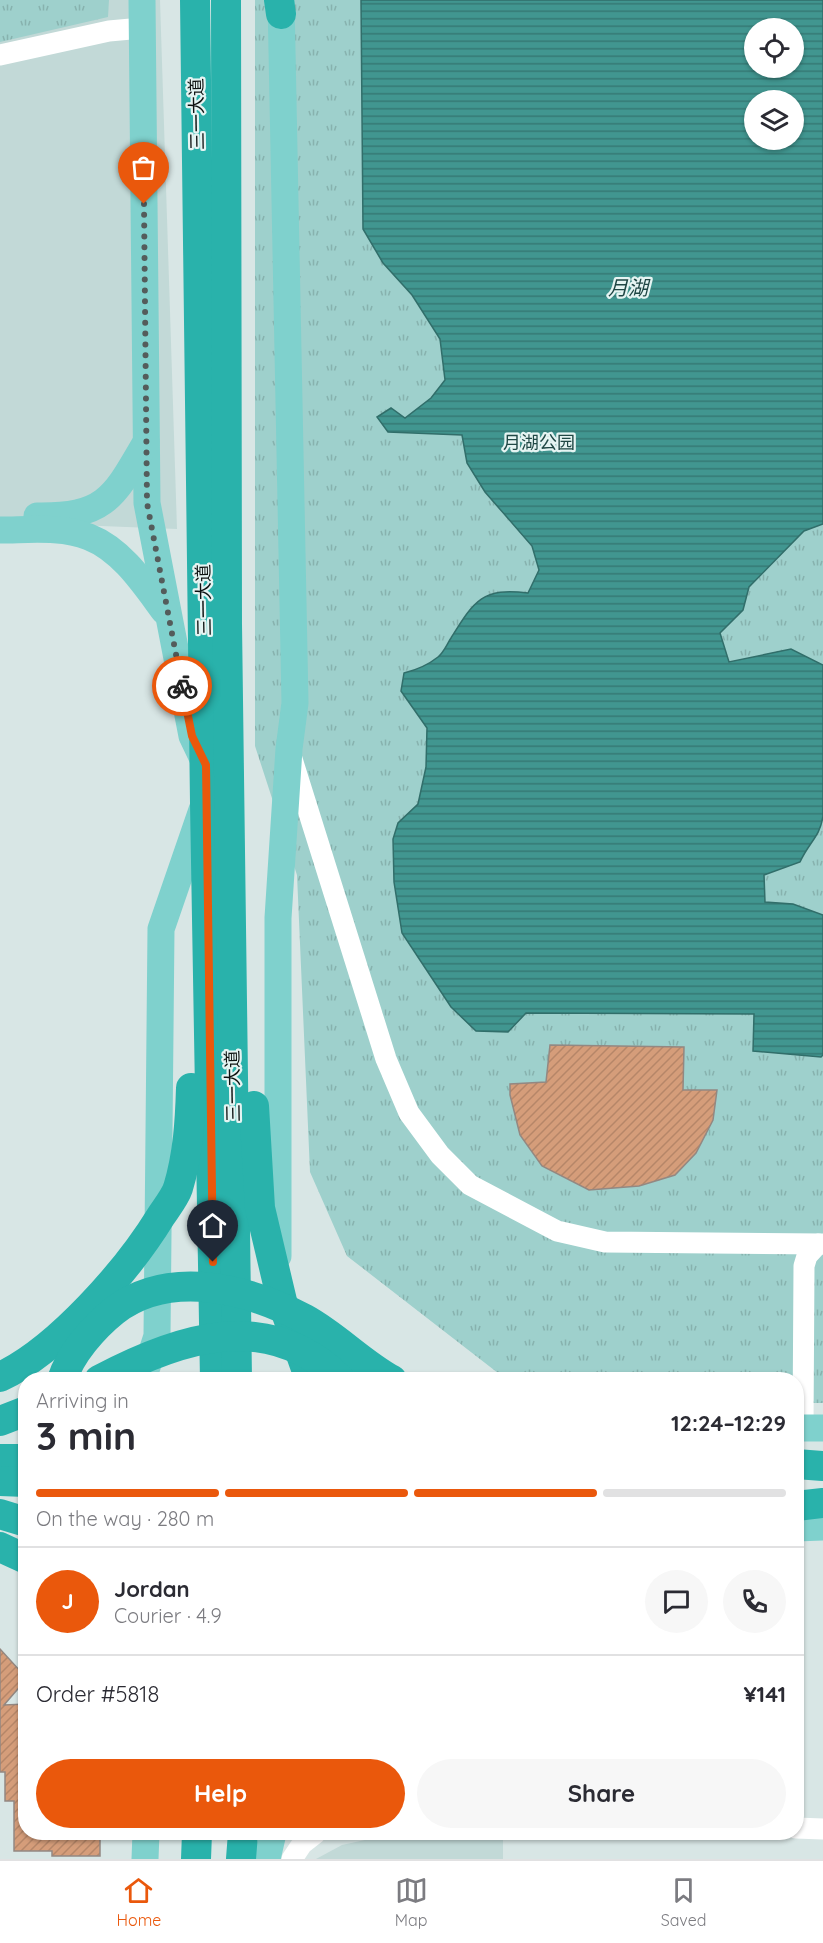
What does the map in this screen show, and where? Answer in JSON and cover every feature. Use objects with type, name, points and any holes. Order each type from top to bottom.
[{"type":"highway","name":"三一大道","points":[[195,0],[215,1372]]},
{"type":"highway","name":"三一大道","points":[[226,0],[227,624],[237,1372]]},
{"type":"highway","points":[[0,1377],[26,1362],[91,1303],[139,1250],[177,1190],[190,1127],[192,910],[206,862]]},
{"type":"highway","points":[[231,927],[253,1085],[260,1208],[282,1301],[308,1372]]},
{"type":"highway","points":[[66,1372],[78,1351],[102,1321],[122,1305],[155,1292],[207,1287],[253,1297],[306,1320],[381,1372]]},
{"type":"highway","points":[[114,1372],[147,1355],[177,1344],[230,1336],[279,1343],[307,1354],[333,1372]]},
{"type":"highway","points":[[0,1422],[18,1414]]},
{"type":"highway","points":[[0,1459],[18,1459]]},
{"type":"highway","points":[[804,1466],[823,1467]]},
{"type":"highway","points":[[0,1481],[18,1482]]},
{"type":"highway","points":[[804,1495],[823,1495]]},
{"type":"highway","points":[[804,1505],[823,1503]]},
{"type":"highway","points":[[0,1514],[18,1520]]},
{"type":"highway","points":[[0,1547],[18,1555]]},
{"type":"highway","points":[[180,1859],[181,1840]]},
{"type":"highway","points":[[196,1859],[197,1840]]},
{"type":"highway","points":[[223,1859],[224,1840]]},
{"type":"highway","points":[[241,1859],[242,1840]]},
{"type":"main road","points":[[142,0],[147,503],[192,736],[206,765]]},
{"type":"main road","points":[[280,5],[295,703],[289,749],[278,918],[279,1260],[280,1289],[296,1350],[307,1372]]},
{"type":"main road","points":[[0,516],[69,516],[97,507],[117,491],[147,441]]},
{"type":"main road","points":[[0,530],[52,531],[89,537],[124,560],[169,618]]},
{"type":"main road","points":[[144,1372],[157,1336],[161,929],[205,802]]},
{"type":"main road","points":[[0,1422],[18,1423]]},
{"type":"main road","points":[[0,1494],[18,1495]]},
{"type":"main road","points":[[804,1528],[823,1527]]},
{"type":"main road","points":[[145,1859],[146,1840]]},
{"type":"main road","points":[[267,1859],[271,1840]]},
{"type":"street","points":[[0,55],[110,31],[142,28]]},
{"type":"street","points":[[289,749],[386,1059],[409,1113],[440,1155],[470,1185],[557,1231],[605,1242],[821,1244]]},
{"type":"street","points":[[784,1244],[804,1266]]},
{"type":"street","points":[[807,1428],[804,1266],[807,1256],[821,1244]]},
{"type":"street","points":[[804,1828],[823,1829]]},
{"type":"street","points":[[292,1859],[307,1840]]},
{"type":"shaded area","points":[[0,0],[160,0],[177,529],[0,522]]},
{"type":"shaded area","points":[[365,1840],[503,1840],[503,1859],[316,1859],[342,1845]]},
{"type":"green space","points":[[0,0],[109,0],[108,17],[0,42]]},
{"type":"green space","name":"月湖公园","points":[[255,0],[823,0],[823,1403],[804,1403],[804,1372],[497,1372],[347,1256],[310,1172],[297,875],[255,746]]},
{"type":"water","name":"月湖","points":[[361,0],[823,0],[823,524],[804,531],[749,587],[743,610],[720,633],[729,662],[791,649],[823,665],[822,823],[800,862],[764,875],[765,902],[793,904],[823,915],[823,1055],[821,1057],[753,1051],[754,1014],[526,1013],[508,1032],[476,1031],[451,1007],[402,933],[394,882],[393,839],[398,823],[418,804],[426,767],[427,728],[401,691],[404,673],[426,665],[440,655],[466,615],[481,599],[500,592],[528,593],[539,570],[532,546],[485,492],[467,463],[462,435],[388,432],[377,417],[391,408],[405,418],[431,398],[445,380],[440,339],[412,295],[383,263],[363,229]]},
{"type":"building","points":[[550,1045],[684,1047],[683,1090],[717,1090],[713,1120],[696,1153],[675,1175],[639,1186],[589,1190],[542,1166],[520,1135],[510,1095],[510,1084],[546,1082]]},
{"type":"building","points":[[0,1649],[18,1669],[18,1689],[4,1705],[18,1704],[18,1840],[100,1840],[100,1856],[52,1856],[52,1851],[14,1851],[14,1801],[5,1801],[5,1772],[0,1772]]},
{"type":"way so far","points":[[144,204],[147,503],[182,686]]},
{"type":"route","points":[[182,686],[192,736],[206,765],[213,1262]]}]
